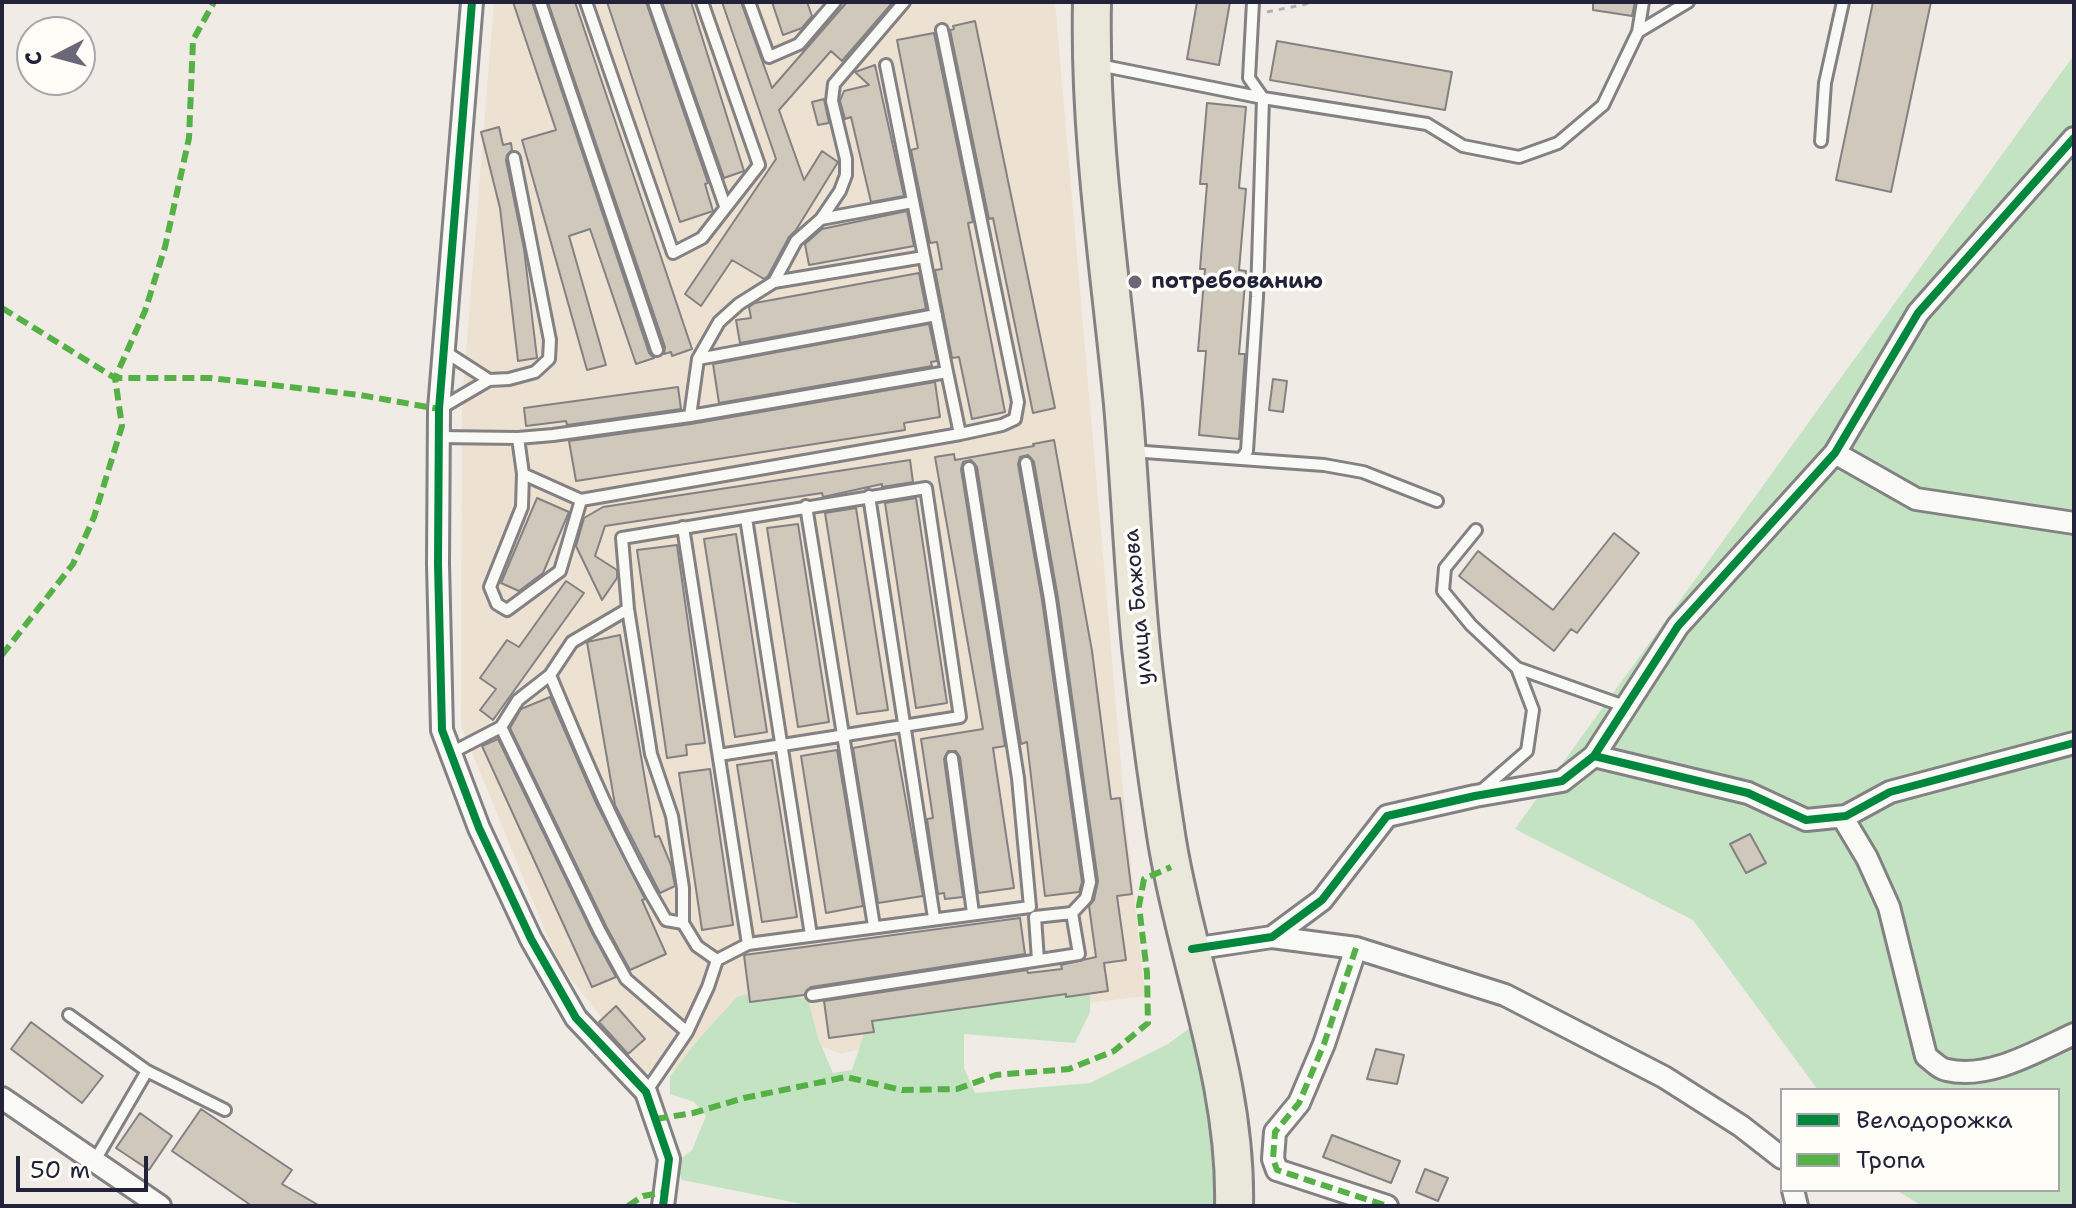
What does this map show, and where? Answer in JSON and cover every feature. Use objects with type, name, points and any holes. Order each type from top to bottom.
[{"type":"highway","name":"улица Бажова","points":[[1092,2],[1094,107],[1127,451],[1141,646],[1171,867],[1220,1074],[1235,1162],[1234,1206]]},
{"type":"street","points":[[472,2],[439,409],[438,564],[442,730],[479,828],[531,939],[576,1018],[646,1092],[669,1159],[663,1206]]},
{"type":"street","points":[[1272,937],[1322,900],[1387,816],[1562,781],[1594,756],[1678,626],[1835,453],[1918,313],[2074,138]]},
{"type":"street","points":[[1835,453],[1916,499],[2074,523]]},
{"type":"street","points":[[1594,756],[1748,793],[1806,820],[1846,816],[1890,792],[2074,743]]},
{"type":"street","points":[[1846,816],[1846,823],[1867,858],[1889,907],[1926,1056],[1945,1070],[1982,1071],[2034,1053],[2074,1034]]},
{"type":"street","points":[[1192,949],[1272,937],[1356,948],[1505,995],[1664,1077],[1741,1126],[1780,1156]]},
{"type":"street","points":[[1356,948],[1324,1044],[1299,1103],[1275,1132],[1273,1159],[1277,1170],[1387,1206]]},
{"type":"street","points":[[2,1098],[160,1206]]},
{"type":"lane","points":[[540,2],[657,350]]},
{"type":"lane","points":[[586,2],[673,253],[702,238],[759,165],[702,2]]},
{"type":"lane","points":[[654,2],[725,206]]},
{"type":"lane","points":[[749,2],[769,57],[799,44],[835,2]]},
{"type":"lane","points":[[774,282],[796,241],[821,219],[840,191],[846,175],[846,159],[832,101],[834,84],[904,2]]},
{"type":"lane","points":[[1241,459],[1247,451],[1257,297],[1263,98],[1249,78],[1253,2]]},
{"type":"lane","points":[[1093,64],[1263,98],[1427,124],[1463,146],[1519,157],[1558,143],[1603,105],[1638,32],[1643,2]]},
{"type":"lane","points":[[1638,32],[1688,2]]},
{"type":"lane","points":[[1821,141],[1825,83],[1843,2]]},
{"type":"lane","points":[[523,474],[581,500],[960,434],[1015,419],[1018,402],[942,30]]},
{"type":"lane","points":[[886,65],[960,434]]},
{"type":"lane","points":[[439,409],[489,380],[509,379],[535,372],[549,359],[550,340],[514,158]]},
{"type":"lane","points":[[821,219],[913,202]]},
{"type":"lane","points":[[690,416],[698,359],[719,322],[739,304],[774,282],[924,257]]},
{"type":"lane","points":[[698,359],[936,315]]},
{"type":"lane","points":[[444,351],[489,380]]},
{"type":"lane","points":[[439,437],[553,435],[690,416],[947,372]]},
{"type":"lane","points":[[518,438],[523,474],[522,507],[490,587],[497,604],[507,610],[560,571],[581,500]]},
{"type":"lane","points":[[1127,451],[1324,465],[1363,472],[1437,501]]},
{"type":"lane","points":[[646,1092],[687,1032],[717,960],[748,944],[973,913],[1072,913],[1086,898],[1090,882],[1050,599],[1026,463]]},
{"type":"lane","points":[[969,468],[1018,778],[1038,960]]},
{"type":"lane","points":[[717,960],[697,946],[683,923],[683,888],[672,816],[651,754],[628,609],[622,538],[926,488],[960,717],[719,755]]},
{"type":"lane","points":[[869,496],[934,918]]},
{"type":"lane","points":[[806,506],[874,926]]},
{"type":"lane","points":[[746,518],[811,935]]},
{"type":"lane","points":[[683,527],[748,944]]},
{"type":"lane","points":[[1476,530],[1445,568],[1443,591],[1471,625],[1517,668],[1627,707]]},
{"type":"lane","points":[[451,753],[501,727],[518,700],[550,675],[572,642],[628,609]]},
{"type":"lane","points":[[1475,796],[1527,751],[1533,710],[1517,668]]},
{"type":"lane","points":[[550,675],[598,792],[634,866],[666,920],[683,923]]},
{"type":"lane","points":[[501,727],[599,930],[626,979],[687,1032]]},
{"type":"lane","points":[[952,758],[973,913]]},
{"type":"lane","points":[[812,995],[1079,954],[1072,913]]},
{"type":"lane","points":[[69,1015],[147,1071],[225,1110]]},
{"type":"lane","points":[[94,1162],[147,1071]]},
{"type":"path","points":[[1251,15],[1316,2]]},
{"type":"shaded area","points":[[494,2],[1055,2],[1126,822],[1145,996],[964,1018],[842,1054],[767,1026],[676,1070],[644,1072],[558,962],[461,726],[462,402]]},
{"type":"green space","points":[[2074,55],[2074,1206],[1922,1206],[1899,1192],[2060,1192],[2060,1088],[1817,1088],[1693,920],[1515,829]]},
{"type":"green space","points":[[757,991],[808,999],[818,1038],[833,1073],[852,1070],[870,1016],[1090,991],[1090,1012],[1075,1043],[964,1034],[964,1068],[975,1093],[1090,1083],[1168,1044],[1191,1027],[1215,1115],[1218,1206],[812,1206],[682,1180],[677,1167],[679,1160],[692,1150],[706,1116],[694,1102],[670,1094],[670,1076],[737,997]]},
{"type":"building","points":[[513,2],[532,2],[649,353],[654,358],[636,364],[590,229],[569,236],[606,365],[587,370],[522,140],[556,130]]},
{"type":"building","points":[[548,2],[575,2],[692,349],[672,356],[671,352],[664,354],[665,347]]},
{"type":"building","points":[[607,2],[646,2],[708,183],[705,184],[713,211],[680,222]]},
{"type":"building","points":[[662,2],[691,2],[744,171],[724,178]]},
{"type":"building","points":[[722,2],[741,2],[772,88],[847,2],[893,2],[842,61],[831,51],[779,110],[804,180],[822,151],[838,162],[789,237],[768,276],[764,279],[732,260],[701,306],[685,294],[776,159]]},
{"type":"building","points":[[772,2],[807,2],[812,16],[802,28],[783,35]]},
{"type":"building","points":[[1197,2],[1230,2],[1219,65],[1187,59]]},
{"type":"building","points":[[1593,2],[1635,2],[1632,16],[1593,10]]},
{"type":"building","points":[[1873,2],[1931,2],[1891,192],[1836,180]]},
{"type":"building","points":[[975,21],[1055,408],[1033,413],[950,30],[954,29],[953,26]]},
{"type":"building","points":[[934,33],[973,222],[968,223],[1005,412],[972,419],[959,357],[952,358],[935,270],[942,269],[937,242],[930,243],[911,150],[918,148],[897,40]]},
{"type":"building","points":[[1277,41],[1452,72],[1445,110],[1270,80]]},
{"type":"building","points":[[875,65],[904,196],[871,202],[851,117],[845,119],[840,101],[844,91],[869,85],[855,72]]},
{"type":"building","points":[[824,99],[829,123],[818,125],[812,102]]},
{"type":"building","points":[[1207,103],[1246,107],[1239,188],[1246,189],[1239,270],[1246,271],[1239,354],[1245,354],[1239,439],[1199,435],[1206,351],[1198,351],[1205,269],[1200,269],[1207,184],[1200,184]]},
{"type":"building","points":[[499,127],[503,145],[511,143],[512,150],[506,160],[524,249],[537,358],[518,361],[500,208],[481,132]]},
{"type":"building","points":[[907,211],[914,246],[809,265],[805,244],[822,229]]},
{"type":"building","points":[[919,273],[926,309],[740,343],[736,320],[751,318],[749,307],[755,303]]},
{"type":"building","points":[[929,324],[937,361],[931,362],[932,366],[719,403],[713,364]]},
{"type":"building","points":[[1273,379],[1287,381],[1283,412],[1269,410]]},
{"type":"building","points":[[935,382],[940,417],[904,423],[905,430],[576,481],[569,441],[691,424]]},
{"type":"building","points":[[678,387],[681,409],[567,425],[566,421],[526,426],[524,408]]},
{"type":"building","points":[[1054,440],[1092,651],[1111,799],[1120,798],[1132,894],[1117,896],[1126,960],[1104,963],[1108,991],[872,1021],[874,1032],[829,1038],[824,1001],[1027,970],[1028,973],[1062,969],[1061,965],[1096,957],[1089,906],[1094,900],[1098,881],[1058,598],[1034,462],[1028,455],[1020,457],[1018,464],[1042,600],[1082,882],[1079,892],[1045,896],[1027,742],[1021,744],[977,467],[971,460],[963,462],[961,469],[1005,746],[993,748],[1014,888],[978,893],[960,757],[956,751],[948,751],[944,759],[963,897],[945,899],[944,893],[938,894],[927,819],[933,818],[921,739],[983,729],[935,457],[954,454],[955,460]]},
{"type":"building","points":[[910,460],[913,482],[882,487],[882,484],[823,497],[822,493],[605,526],[595,556],[617,570],[617,578],[602,600],[576,546],[584,518],[603,507]]},
{"type":"building","points":[[537,498],[569,512],[543,573],[519,591],[501,583]]},
{"type":"building","points":[[916,498],[947,703],[916,708],[885,503]]},
{"type":"building","points":[[856,508],[888,710],[857,714],[825,513]]},
{"type":"building","points":[[798,524],[829,722],[798,727],[767,528]]},
{"type":"building","points":[[1614,533],[1639,553],[1577,633],[1571,629],[1554,651],[1459,576],[1478,551],[1553,610]]},
{"type":"building","points":[[736,534],[767,732],[735,737],[704,539]]},
{"type":"building","points":[[677,545],[705,743],[686,745],[687,755],[667,758],[637,550]]},
{"type":"building","points":[[566,581],[584,593],[493,720],[480,710],[496,689],[480,678],[507,640],[519,647]]},
{"type":"building","points":[[620,635],[655,837],[659,836],[671,865],[675,886],[660,893],[615,805],[587,642]]},
{"type":"building","points":[[550,697],[596,803],[645,899],[642,900],[666,954],[630,970],[510,728],[521,709]]},
{"type":"building","points":[[498,739],[616,977],[592,987],[482,746]]},
{"type":"building","points":[[895,740],[923,896],[878,903],[853,748]]},
{"type":"building","points":[[837,750],[863,906],[826,913],[801,756]]},
{"type":"building","points":[[772,760],[797,917],[762,922],[737,765]]},
{"type":"building","points":[[710,769],[733,925],[702,930],[679,773]]},
{"type":"building","points":[[1750,834],[1766,863],[1746,873],[1730,844]]},
{"type":"building","points":[[1020,918],[1025,954],[811,987],[804,995],[750,1002],[744,955]]},
{"type":"building","points":[[616,1006],[645,1039],[628,1054],[599,1022]]},
{"type":"building","points":[[31,1022],[103,1076],[82,1103],[11,1049]]},
{"type":"building","points":[[1376,1049],[1404,1055],[1397,1084],[1367,1079]]},
{"type":"building","points":[[201,1109],[292,1170],[282,1184],[320,1206],[252,1206],[172,1151]]},
{"type":"building","points":[[140,1113],[172,1136],[149,1170],[116,1148]]},
{"type":"building","points":[[1332,1135],[1400,1161],[1391,1183],[1323,1157]]},
{"type":"building","points":[[1425,1169],[1448,1178],[1438,1201],[1416,1192]]},
{"type":"marked path","points":[[2,308],[115,378],[145,311],[165,247],[189,138],[193,40],[214,2]]},
{"type":"marked path","points":[[2,655],[73,564],[94,517],[122,426],[115,378],[210,378],[360,395],[439,409]]},
{"type":"marked path","points":[[656,1119],[846,1077],[902,1090],[957,1089],[996,1075],[1069,1069],[1114,1051],[1148,1023],[1147,973],[1139,906],[1144,879],[1171,867]]},
{"type":"marked path","points":[[1356,948],[1324,1044],[1299,1103],[1275,1132],[1273,1159],[1277,1170],[1387,1206]]},
{"type":"marked path","points":[[628,1206],[643,1196],[666,1192]]},
{"type":"cycle path","points":[[472,2],[439,409],[438,564],[442,730],[479,828],[531,939],[576,1018],[646,1092],[669,1159],[663,1206]]},
{"type":"cycle path","points":[[1594,756],[1678,626],[1835,453],[1918,313],[2074,138]]},
{"type":"cycle path","points":[[1192,949],[1272,937],[1322,900],[1387,816],[1562,781],[1594,756],[1748,793],[1806,820],[1846,816],[1890,792],[2074,743]]},
{"type":"place","name":"потребованию","points":[[1135,282]]}]
